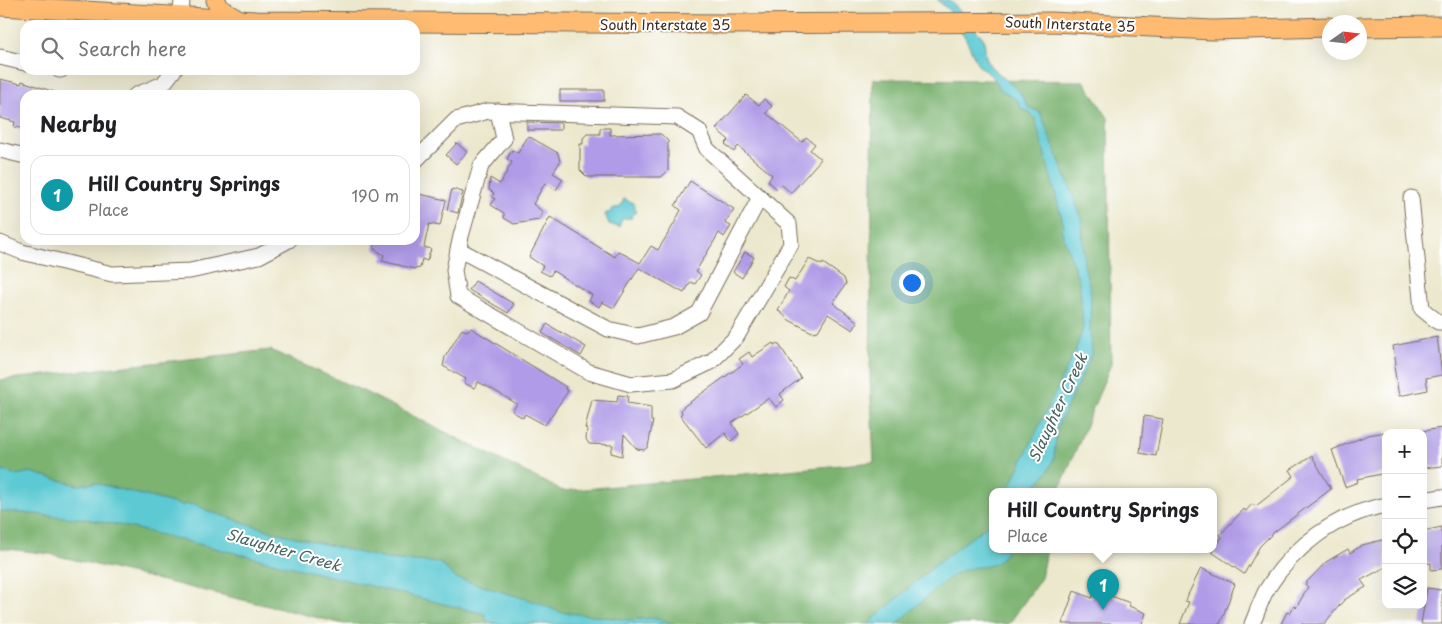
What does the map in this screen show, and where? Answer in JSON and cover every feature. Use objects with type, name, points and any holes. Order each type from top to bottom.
[{"type":"main road","points":[[216,0],[219,8],[225,14],[248,20]]},
{"type":"main road","name":"South Interstate 35","points":[[0,6],[182,13],[246,20]]},
{"type":"main road","name":"South Interstate 35","points":[[420,22],[703,24],[1052,22],[1212,30],[1322,27]]},
{"type":"main road","points":[[1367,27],[1442,26]]},
{"type":"street","points":[[0,57],[20,62]]},
{"type":"street","points":[[148,90],[163,84],[172,75]]},
{"type":"street","points":[[420,156],[456,120],[488,111],[498,111],[677,117],[700,130],[708,149],[790,224],[791,244],[738,336],[711,362],[673,380],[631,384],[590,372],[458,296],[454,270],[481,166],[504,139],[498,111]]},
{"type":"street","points":[[0,150],[20,155]]},
{"type":"street","points":[[458,249],[608,329],[638,336],[674,327],[698,313],[760,197]]},
{"type":"street","points":[[1411,198],[1422,309],[1438,322],[1442,322]]},
{"type":"street","points":[[0,243],[22,252],[112,274],[190,271],[259,256],[280,245]]},
{"type":"street","points":[[1427,499],[1442,497]]},
{"type":"street","points":[[1252,624],[1266,590],[1292,554],[1333,524],[1358,512],[1382,506]]},
{"type":"green space","points":[[873,79],[1084,81],[1108,118],[1111,364],[1060,488],[989,488],[989,553],[1045,553],[1041,578],[1009,624],[344,624],[50,554],[0,548],[0,380],[270,350],[365,392],[563,491],[874,462],[870,378]]},
{"type":"water","name":"Slaughter Creek","points":[[937,0],[950,0],[984,39],[986,57],[990,66],[1020,92],[1028,107],[1040,112],[1082,218],[1084,265],[1091,292],[1090,329],[1092,350],[1088,363],[1057,427],[1054,458],[1048,471],[1034,488],[1009,488],[1075,351],[1083,328],[1080,285],[1061,229],[1064,226],[1035,118],[1029,112],[1022,109],[1018,101],[1000,89],[993,77],[978,65],[966,39],[948,9]]},
{"type":"water","points":[[624,199],[633,203],[637,212],[631,215],[632,218],[622,219],[619,227],[609,224],[605,214],[612,211],[611,209],[620,207]]},
{"type":"water","name":"Slaughter Creek","points":[[0,470],[16,475],[30,472],[77,485],[95,483],[181,505],[195,504],[208,511],[271,531],[386,559],[440,563],[456,578],[536,602],[560,612],[629,620],[653,618],[676,624],[500,624],[487,621],[485,614],[124,526],[86,519],[0,511]]},
{"type":"water","points":[[989,524],[989,553],[1005,553],[1003,557],[993,564],[968,569],[955,574],[897,624],[868,624],[934,566]]},
{"type":"building","points":[[0,79],[21,84],[22,81],[48,90],[20,90],[20,128],[14,127],[15,122],[0,118]]},
{"type":"building","points":[[560,90],[604,90],[604,101],[560,101]]},
{"type":"building","points":[[746,95],[759,105],[764,99],[772,106],[766,113],[802,142],[806,137],[815,144],[810,150],[821,159],[791,193],[781,184],[777,189],[768,181],[772,175],[738,146],[734,152],[725,144],[729,140],[716,129]]},
{"type":"building","points":[[527,122],[561,123],[561,130],[527,130]]},
{"type":"building","points":[[600,128],[610,128],[610,135],[661,134],[668,141],[668,171],[661,177],[587,177],[580,170],[580,144],[583,144],[583,138],[587,134],[600,134]]},
{"type":"building","points":[[528,136],[558,153],[560,162],[553,173],[563,179],[556,190],[545,183],[533,204],[543,212],[539,220],[514,224],[504,218],[504,213],[491,205],[495,199],[492,197],[494,193],[489,190],[490,178],[500,184],[512,162],[507,159],[512,150],[518,153]]},
{"type":"building","points":[[457,143],[467,152],[456,164],[446,155]]},
{"type":"building","points":[[690,181],[734,209],[725,223],[731,226],[724,237],[719,233],[696,271],[701,275],[695,284],[691,282],[684,293],[639,268],[614,308],[602,302],[599,307],[589,301],[592,295],[553,271],[550,276],[540,271],[543,266],[529,257],[550,217],[615,257],[618,251],[640,263],[651,246],[658,250],[674,224],[681,210],[675,206]]},
{"type":"building","points":[[452,189],[463,192],[458,213],[447,210]]},
{"type":"building","points":[[420,194],[446,200],[440,226],[429,224],[424,247],[431,249],[427,261],[422,259],[420,268],[415,269],[382,261],[384,255],[374,249],[375,245],[420,245]]},
{"type":"building","points":[[745,252],[754,257],[742,278],[733,272]]},
{"type":"building","points":[[809,259],[822,265],[823,263],[844,278],[846,284],[833,303],[858,322],[853,330],[828,314],[818,331],[812,332],[789,320],[778,310],[789,291],[784,287],[789,278],[795,281]]},
{"type":"building","points":[[475,281],[514,304],[508,313],[469,290]]},
{"type":"building","points":[[547,324],[586,347],[581,356],[542,333]]},
{"type":"building","points":[[471,328],[566,387],[565,389],[568,391],[545,425],[525,414],[523,418],[512,411],[517,404],[478,382],[474,388],[464,383],[466,379],[443,366],[445,357],[462,329],[466,331]]},
{"type":"building","points":[[1437,337],[1442,375],[1426,378],[1428,390],[1399,396],[1394,367],[1396,364],[1393,346]]},
{"type":"building","points":[[773,343],[774,345],[778,343],[801,378],[780,394],[784,400],[776,407],[769,398],[732,423],[739,434],[731,441],[725,433],[706,448],[680,415],[682,413],[681,410],[743,364],[739,359],[749,352],[752,357]]},
{"type":"building","points":[[618,395],[628,396],[627,403],[651,407],[651,421],[653,421],[648,447],[644,450],[637,449],[624,434],[622,456],[611,453],[613,445],[589,444],[586,439],[587,429],[585,428],[592,400],[617,402]]},
{"type":"building","points":[[1144,416],[1163,419],[1156,456],[1140,453]]},
{"type":"building","points":[[1442,428],[1442,466],[1427,468],[1427,430]]},
{"type":"building","points":[[1382,433],[1382,474],[1357,479],[1358,482],[1345,487],[1332,450],[1368,435]]},
{"type":"building","points":[[1312,456],[1331,489],[1274,532],[1260,546],[1244,574],[1213,553],[1217,553],[1217,544],[1222,537],[1220,535],[1244,509],[1246,511],[1252,504],[1256,506],[1294,476],[1290,470]]},
{"type":"building","points":[[1442,527],[1442,569],[1431,570],[1431,563],[1427,564],[1427,530]]},
{"type":"building","points":[[1382,540],[1382,569],[1361,580],[1366,587],[1344,600],[1324,624],[1281,624],[1287,612],[1290,613],[1294,606],[1296,608],[1308,587],[1305,584],[1326,562],[1348,549],[1350,553],[1362,545]]},
{"type":"building","points":[[1201,568],[1235,584],[1220,624],[1180,624],[1189,602],[1185,601]]},
{"type":"building","points":[[1427,588],[1442,590],[1442,624],[1421,624],[1424,609],[1427,609]]},
{"type":"building","points":[[1095,590],[1130,603],[1129,606],[1146,613],[1142,624],[1062,624],[1074,591],[1092,598]]},
{"type":"place","name":"Hill Country Springs","points":[[1103,610]]}]
